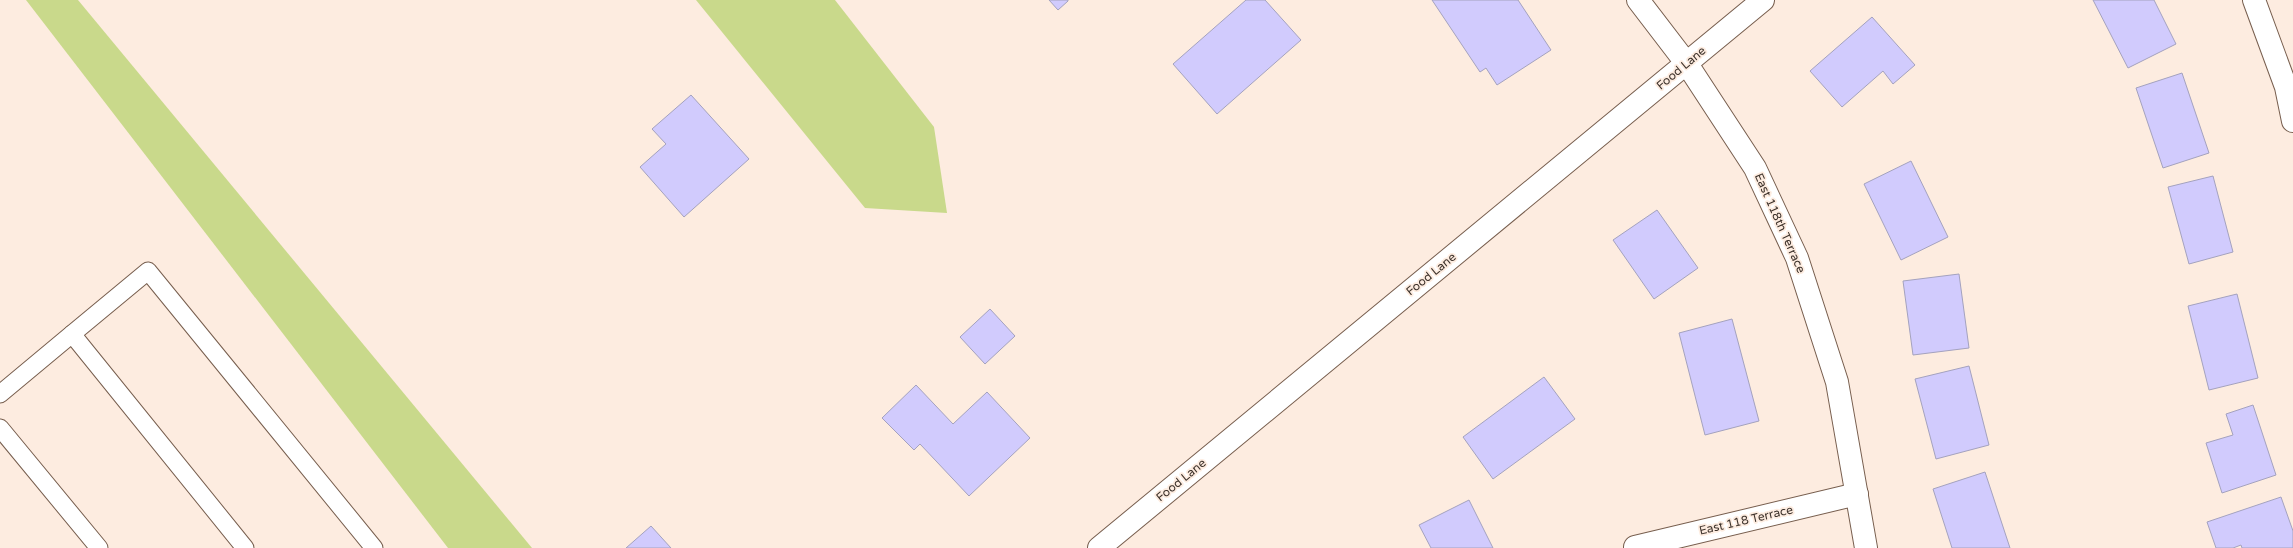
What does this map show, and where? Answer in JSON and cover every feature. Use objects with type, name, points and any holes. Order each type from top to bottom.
[{"type":"street","name":"East 118th Terrace","points":[[1638,0],[1687,64],[1756,168],[1798,258],[1837,382],[1866,548]]},
{"type":"street","name":"Food Lane","points":[[1099,548],[1763,0]]},
{"type":"street","points":[[2254,0],[2286,86],[2293,121]]},
{"type":"street","name":"East 118 Terrace","points":[[1635,547],[1857,494]]},
{"type":"lane","points":[[0,394],[148,271],[374,548]]},
{"type":"lane","points":[[72,334],[245,548]]},
{"type":"lane","points":[[0,428],[99,548]]},
{"type":"green space","points":[[26,0],[78,0],[532,548],[448,548]]},
{"type":"green space","points":[[696,0],[835,0],[934,127],[947,213],[865,208]]},
{"type":"building","points":[[1049,0],[1068,0],[1068,1],[1058,10]]},
{"type":"building","points":[[1246,0],[1265,0],[1301,40],[1217,114],[1173,64]]},
{"type":"building","points":[[1432,0],[1518,0],[1551,50],[1497,85],[1486,68],[1480,72]]},
{"type":"building","points":[[2093,0],[2154,0],[2176,44],[2128,68]]},
{"type":"building","points":[[1872,17],[1915,65],[1893,84],[1883,71],[1842,107],[1810,71]]},
{"type":"building","points":[[2182,73],[2209,153],[2163,168],[2136,88]]},
{"type":"building","points":[[691,95],[749,159],[684,217],[640,167],[666,144],[652,129]]},
{"type":"building","points":[[1911,161],[1948,237],[1901,260],[1864,184]]},
{"type":"building","points":[[2213,176],[2233,252],[2189,264],[2168,187]]},
{"type":"building","points":[[1657,210],[1698,268],[1654,299],[1613,240]]},
{"type":"building","points":[[1959,274],[1969,348],[1913,355],[1903,281]]},
{"type":"building","points":[[2237,294],[2258,378],[2209,390],[2188,306]]},
{"type":"building","points":[[990,309],[1015,336],[985,364],[960,337]]},
{"type":"building","points":[[1732,319],[1759,421],[1705,435],[1679,333]]},
{"type":"building","points":[[1969,366],[1989,445],[1936,459],[1915,379]]},
{"type":"building","points":[[1544,377],[1575,419],[1493,479],[1463,437]]},
{"type":"building","points":[[916,385],[953,424],[987,392],[1030,438],[969,496],[920,444],[914,450],[882,418]]},
{"type":"building","points":[[2253,405],[2276,475],[2222,493],[2206,443],[2233,435],[2226,414]]},
{"type":"building","points":[[1985,472],[2010,548],[1952,548],[1933,489]]},
{"type":"building","points":[[2281,497],[2293,531],[2293,548],[2242,548],[2241,545],[2233,548],[2216,548],[2207,522]]},
{"type":"building","points":[[1469,500],[1493,548],[1431,548],[1419,525]]},
{"type":"building","points":[[651,526],[671,548],[626,548]]}]
